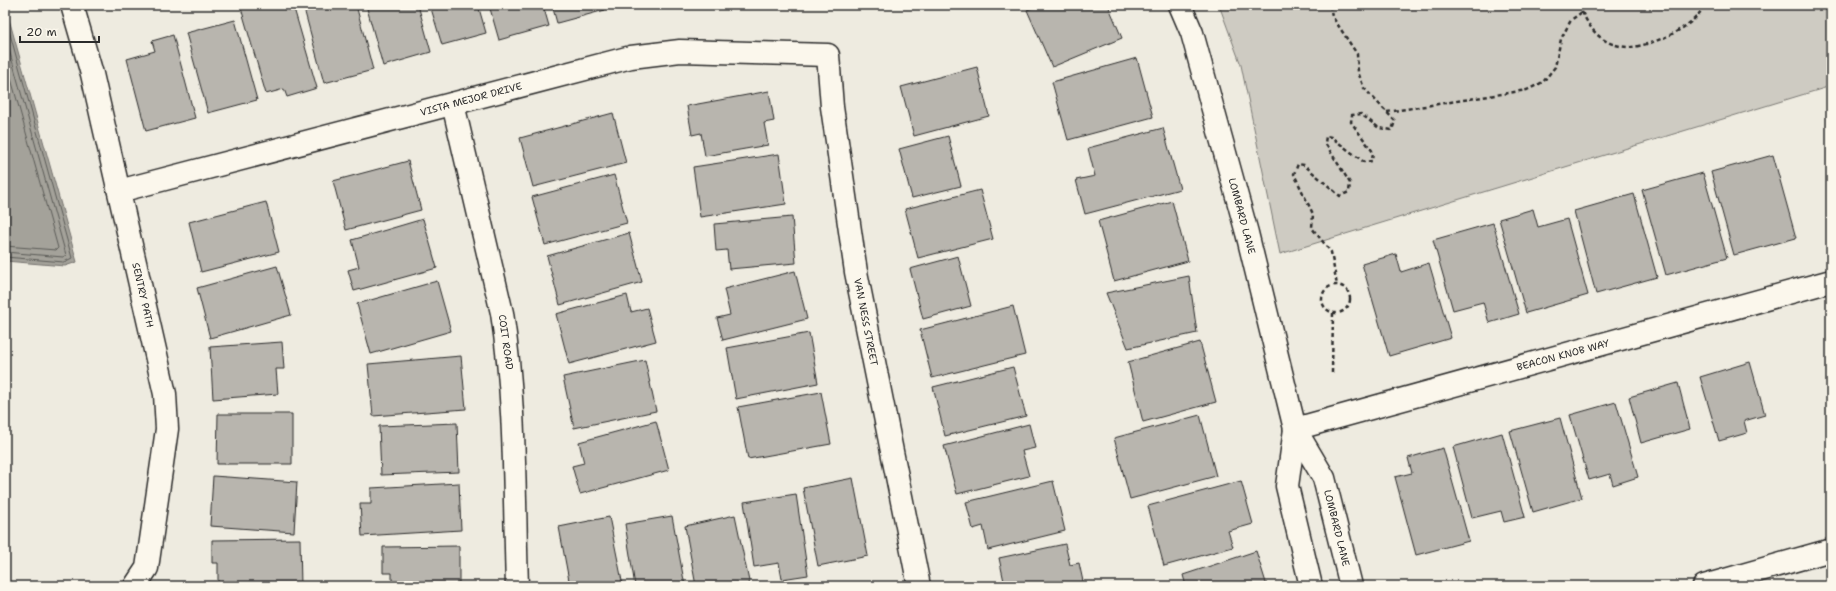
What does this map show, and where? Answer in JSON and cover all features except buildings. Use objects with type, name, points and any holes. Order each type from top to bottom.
[{"type":"street","name":"SENTRY PATH","points":[[72,5],[92,74],[165,394],[167,429],[147,568],[135,586]]},
{"type":"street","name":"LOMBARD LANE","points":[[1180,5],[1192,33],[1247,233],[1295,429],[1324,478],[1351,586]]},
{"type":"street","name":"VISTA MEJOR DRIVE","points":[[119,191],[631,57],[680,51],[828,55]]},
{"type":"street","name":"VAN NESS STREET","points":[[828,55],[832,107],[856,272],[919,586]]},
{"type":"street","name":"COIT ROAD","points":[[453,104],[502,313],[507,346],[511,386],[517,586]]},
{"type":"street","name":"BEACON KNOB WAY","points":[[1295,429],[1831,282]]},
{"type":"street","name":"LOMBARD LANE","points":[[1295,429],[1287,486],[1311,586]]},
{"type":"street","points":[[1704,586],[1831,550]]},
{"type":"path","points":[[1330,5],[1332,16],[1357,54],[1358,72],[1364,88],[1387,112],[1394,122],[1392,130],[1379,128],[1361,114],[1352,115],[1351,122],[1373,152],[1372,161],[1364,162],[1331,137],[1326,136],[1325,143],[1350,183],[1349,192],[1340,196],[1304,165],[1298,164],[1294,174],[1313,214],[1312,228],[1331,252],[1337,285]]},
{"type":"path","points":[[1583,5],[1582,12],[1591,29],[1607,42],[1630,48],[1656,42],[1681,29],[1702,11],[1704,5]]},
{"type":"path","points":[[1387,112],[1527,90],[1543,82],[1555,67],[1562,38],[1571,20],[1582,12]]},
{"type":"path","points":[[1332,285],[1337,285],[1346,288],[1349,292],[1351,301],[1349,306],[1343,312],[1333,313],[1325,308],[1322,300],[1324,291],[1332,285]]},
{"type":"path","points":[[1332,373],[1333,313]]},
{"type":"shaded area","points":[[1219,5],[1831,5],[1831,86],[1280,254],[1241,65]]},
{"type":"water","points":[[5,5],[77,262],[65,266],[5,261]]}]
